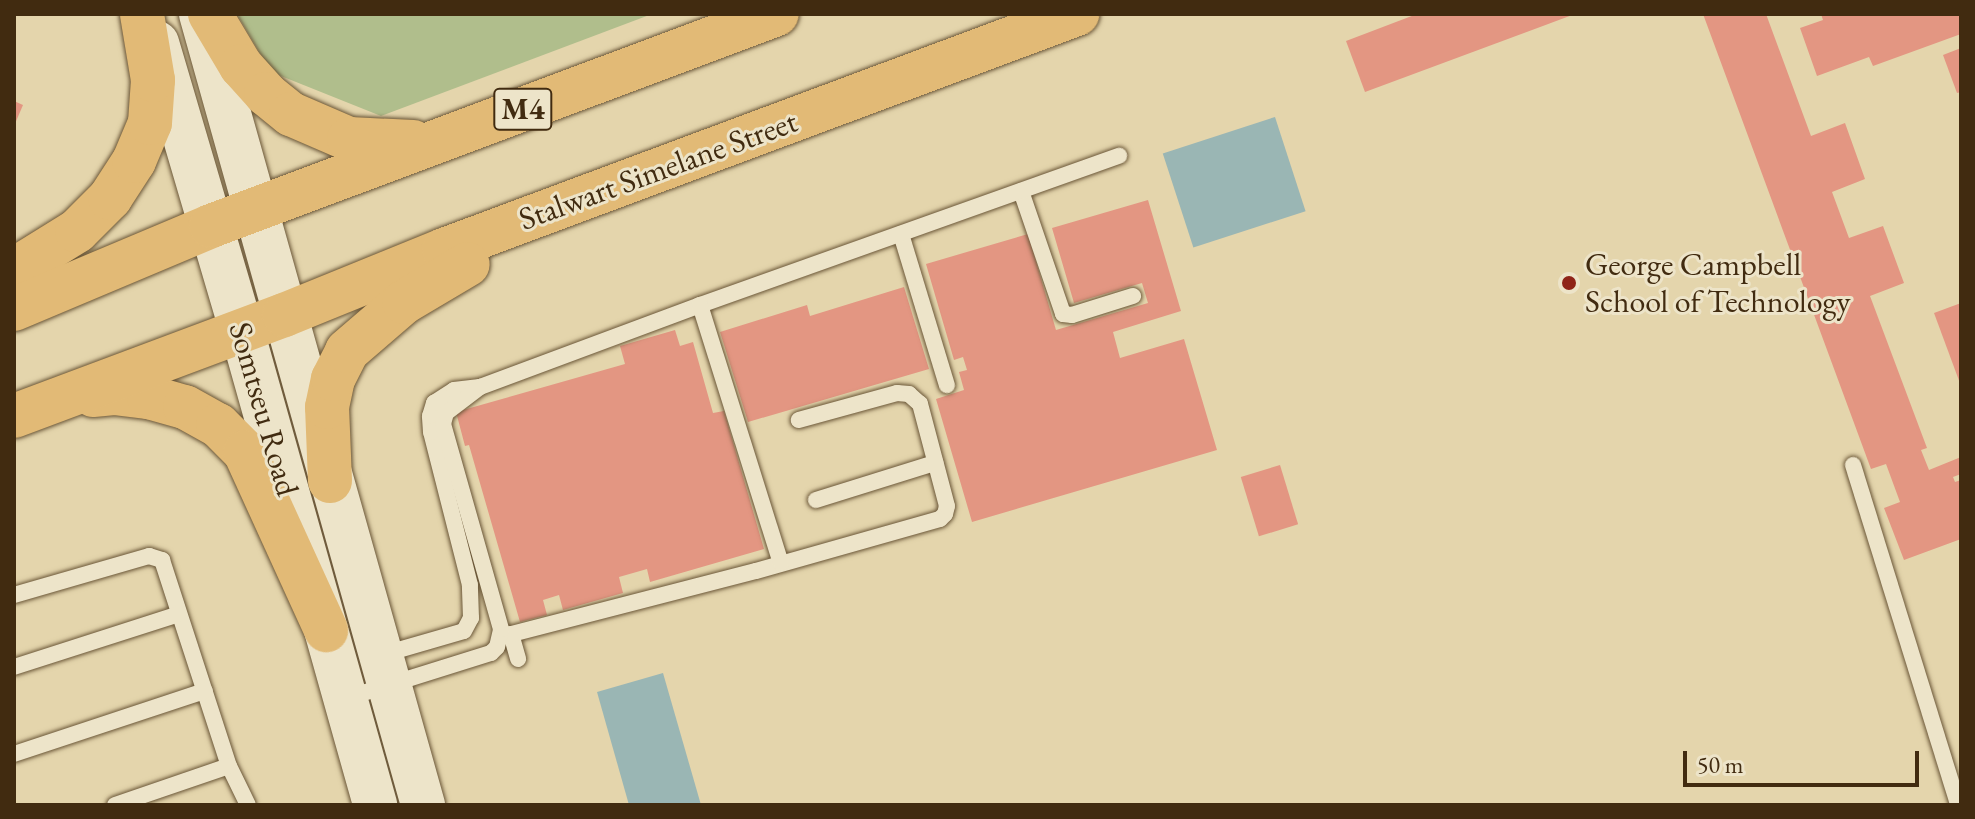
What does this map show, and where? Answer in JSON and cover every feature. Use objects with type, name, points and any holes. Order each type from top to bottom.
[{"type":"highway","points":[[14,270],[77,231],[110,198],[134,161],[150,123],[153,80],[145,14]]},
{"type":"highway","points":[[210,14],[241,66],[266,94],[291,114],[349,139],[434,143]]},
{"type":"highway","name":"M4","points":[[14,309],[211,226],[777,14]]},
{"type":"highway","name":"Stalwart Simelane Street","points":[[56,400],[284,315],[444,250],[1077,14]]},
{"type":"highway","points":[[330,481],[327,407],[333,379],[347,351],[367,331],[452,272],[642,177]]},
{"type":"highway","points":[[14,416],[56,400],[114,393],[149,397],[185,407],[218,425],[245,452],[357,664]]},
{"type":"main road","name":"Somtseu Road","points":[[145,14],[242,331],[357,664],[423,805]]},
{"type":"main road","name":"Somtseu Road","points":[[201,14],[330,481],[375,805]]},
{"type":"lane","points":[[357,664],[454,635],[468,626],[472,601],[464,524],[444,419],[451,408],[480,387],[1119,156]]},
{"type":"lane","points":[[1021,191],[1063,314],[1072,315],[1133,296]]},
{"type":"lane","points":[[901,234],[947,385]]},
{"type":"lane","points":[[700,305],[781,563]]},
{"type":"lane","points":[[357,664],[491,653],[505,636],[940,519],[947,506],[920,404],[909,394],[897,393],[799,420]]},
{"type":"lane","points":[[816,500],[935,463]]},
{"type":"lane","points":[[1853,465],[1958,805]]},
{"type":"lane","points":[[464,524],[505,636],[518,659]]},
{"type":"lane","points":[[14,595],[149,556],[162,560],[229,766],[248,805]]},
{"type":"lane","points":[[14,667],[179,614]]},
{"type":"lane","points":[[14,754],[205,691]]},
{"type":"lane","points":[[115,805],[229,766]]},
{"type":"green space","points":[[237,14],[652,14],[381,116],[271,72]]},
{"type":"water","points":[[1275,117],[1306,211],[1193,248],[1163,153]]},
{"type":"water","points":[[663,673],[701,805],[629,805],[597,692]]},
{"type":"building","points":[[1417,14],[1575,14],[1365,92],[1346,41]]},
{"type":"building","points":[[1703,14],[1766,14],[1811,136],[1845,123],[1865,179],[1832,192],[1849,238],[1883,226],[1904,283],[1870,296],[1927,448],[1921,450],[1929,470],[1961,457],[1961,474],[1953,477],[1955,482],[1961,480],[1961,539],[1904,560],[1884,508],[1900,502],[1886,464],[1871,469]]},
{"type":"building","points":[[1821,14],[1961,14],[1961,34],[1873,66],[1869,57],[1817,76],[1800,28],[1823,20]]},
{"type":"building","points":[[1961,48],[1961,92],[1957,93],[1943,55]]},
{"type":"building","points":[[14,101],[23,105],[14,126]]},
{"type":"building","points":[[1148,200],[1181,311],[1113,332],[1120,358],[1184,339],[1217,450],[972,522],[936,399],[964,390],[959,372],[967,370],[963,357],[954,360],[926,264],[1028,234],[1056,330],[1148,303],[1142,283],[1074,303],[1052,228]]},
{"type":"building","points":[[904,287],[929,369],[748,422],[720,332],[807,305],[810,316]]},
{"type":"building","points":[[1961,303],[1961,386],[1934,313]]},
{"type":"building","points":[[675,330],[680,346],[693,342],[713,413],[724,411],[764,549],[650,582],[647,569],[619,577],[623,593],[563,610],[559,595],[543,600],[547,615],[520,622],[469,445],[465,446],[456,412],[625,364],[620,346]]},
{"type":"building","points":[[1280,465],[1298,524],[1259,536],[1241,477]]},
{"type":"place","name":"George Campbell School of Technology","points":[[1569,283]]}]
